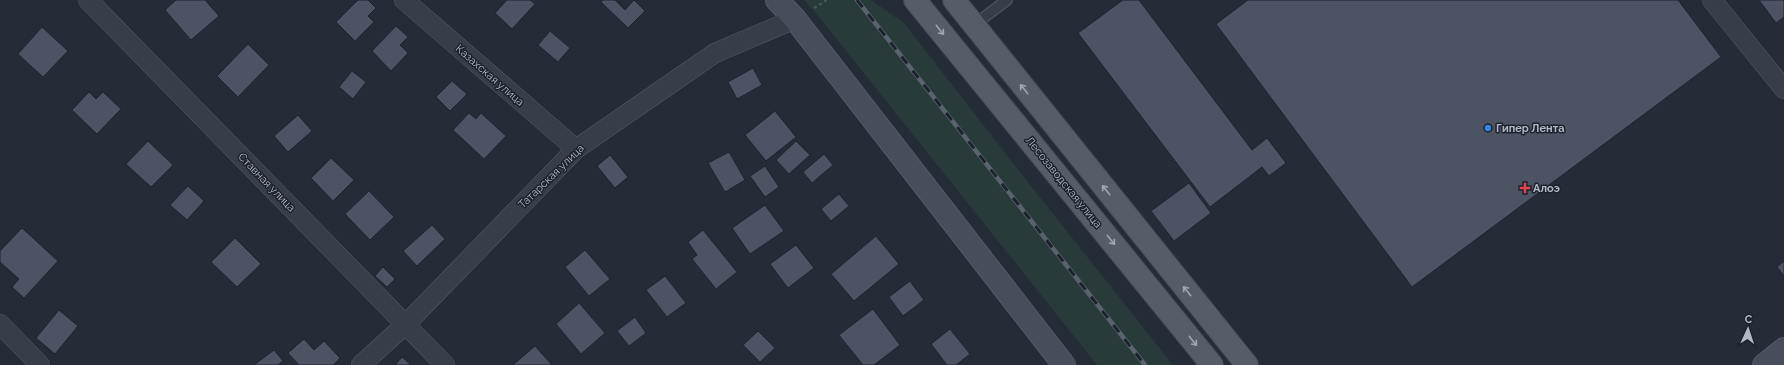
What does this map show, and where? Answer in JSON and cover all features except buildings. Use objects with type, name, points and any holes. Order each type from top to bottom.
[{"type":"main road","name":"Лесозаводская улица","points":[[916,0],[1212,365]]},
{"type":"main road","points":[[954,0],[1247,365]]},
{"type":"street","name":"Ставная улица","points":[[88,0],[445,365]]},
{"type":"street","name":"Казахская улица","points":[[404,0],[576,149]]},
{"type":"street","points":[[777,0],[795,19],[1064,365]]},
{"type":"street","points":[[1712,0],[1784,89]]},
{"type":"street","name":"Татарская улица","points":[[361,365],[406,324],[576,149],[715,53],[795,19]]},
{"type":"street","points":[[0,324],[40,365]]},
{"type":"street","points":[[1764,365],[1784,349]]},
{"type":"lane","points":[[974,26],[1007,0]]},
{"type":"shaded area","points":[[804,0],[871,0],[904,23],[1173,365],[1097,365]]},
{"type":"railway","points":[[857,0],[1145,365]]},
{"type":"place","name":"Гипер Лента","points":[[1488,128]]},
{"type":"place","name":"Алоэ","points":[[1525,188]]}]
